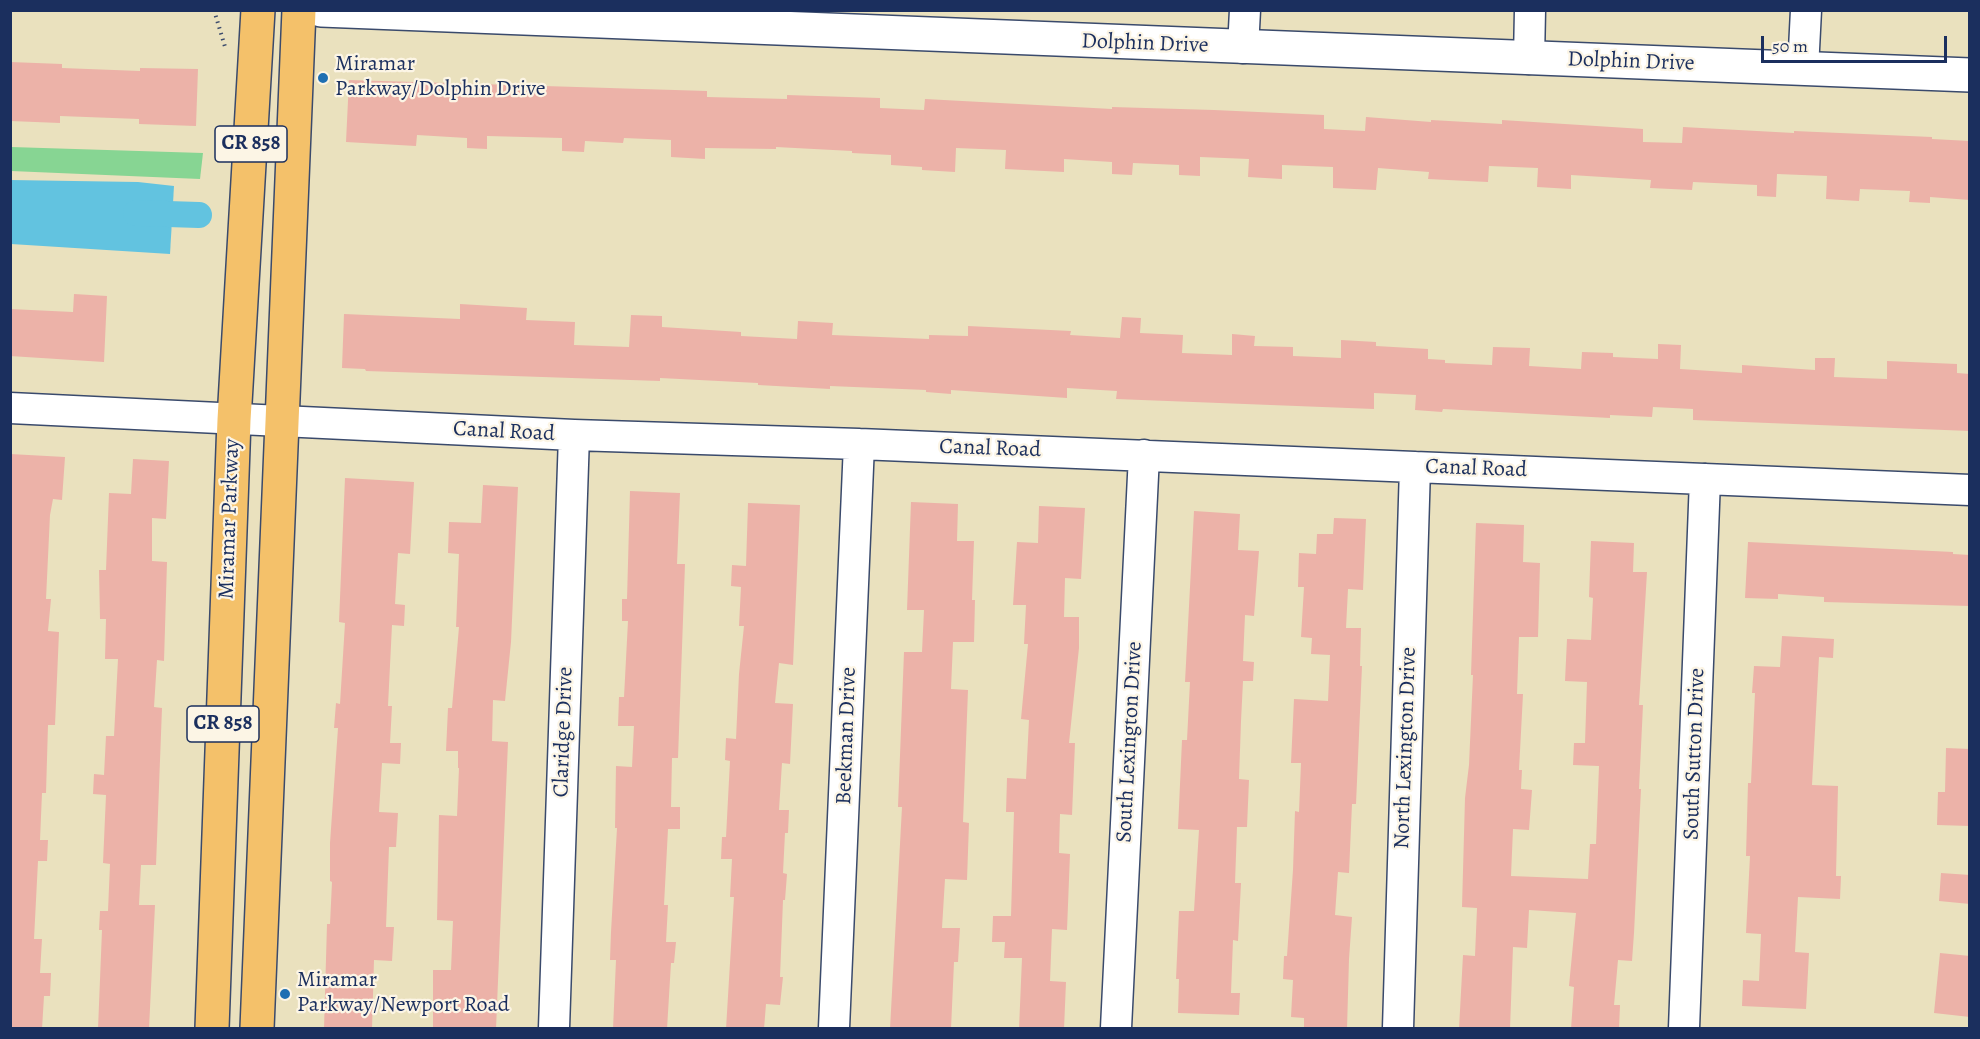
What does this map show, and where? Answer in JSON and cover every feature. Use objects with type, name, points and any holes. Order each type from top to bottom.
[{"type":"main road","name":"Miramar Parkway","points":[[212,1029],[234,420],[258,10]]},
{"type":"main road","name":"Miramar Parkway","points":[[257,1029],[299,10]]},
{"type":"street","name":"Dolphin Drive","points":[[321,10],[1970,75]]},
{"type":"street","points":[[1243,48],[1245,10]]},
{"type":"street","points":[[1529,58],[1530,10]]},
{"type":"street","points":[[1803,69],[1806,10]]},
{"type":"street","name":"Canal Road","points":[[10,408],[574,435],[1144,455],[1970,490]]},
{"type":"street","name":"Claridge Drive","points":[[554,1029],[574,435]]},
{"type":"street","name":"Beekman Drive","points":[[834,1029],[859,444]]},
{"type":"street","name":"South Lexington Drive","points":[[1116,1029],[1144,455]]},
{"type":"street","name":"North Lexington Drive","points":[[1398,1029],[1415,467]]},
{"type":"street","name":"South Sutton Drive","points":[[1684,1029],[1705,479]]},
{"type":"green space","points":[[11,147],[203,153],[200,179],[11,171]]},
{"type":"water","points":[[10,180],[138,182],[174,186],[170,254],[11,244]]},
{"type":"building","points":[[10,62],[62,64],[62,68],[140,71],[140,68],[198,69],[196,126],[139,124],[139,119],[60,116],[60,123],[10,121]]},
{"type":"building","points":[[349,80],[707,91],[707,97],[787,99],[787,95],[880,98],[880,108],[924,110],[925,99],[1112,109],[1112,107],[1324,115],[1324,129],[1365,131],[1366,117],[1502,124],[1502,120],[1643,129],[1643,142],[1682,143],[1683,127],[1932,137],[1932,139],[1970,141],[1970,200],[1930,197],[1930,203],[1909,202],[1910,191],[1860,189],[1859,201],[1826,199],[1827,176],[1777,174],[1776,197],[1757,196],[1757,185],[1693,182],[1692,190],[1650,188],[1651,180],[1571,175],[1571,189],[1537,187],[1538,168],[1489,166],[1488,182],[1428,179],[1429,172],[1378,168],[1376,190],[1333,188],[1333,167],[1282,165],[1282,179],[1248,177],[1249,159],[1200,157],[1200,176],[1179,175],[1179,165],[1133,163],[1132,175],[1112,174],[1112,162],[1064,159],[1064,172],[1005,169],[1006,150],[956,148],[955,172],[891,165],[891,155],[852,153],[852,151],[776,147],[776,149],[705,148],[705,159],[671,157],[671,140],[624,138],[623,143],[585,141],[584,152],[562,151],[562,138],[487,136],[487,149],[467,148],[467,138],[417,135],[416,146],[346,142]]},
{"type":"building","points":[[74,294],[107,296],[104,362],[10,356],[10,309],[73,312]]},
{"type":"building","points":[[460,304],[527,308],[526,320],[575,322],[574,345],[629,347],[631,315],[662,316],[662,327],[741,332],[741,336],[797,339],[798,321],[833,323],[832,335],[929,339],[929,335],[968,336],[968,326],[1071,331],[1070,335],[1120,338],[1122,317],[1141,318],[1140,333],[1183,335],[1182,353],[1232,355],[1232,334],[1255,336],[1254,346],[1293,347],[1293,356],[1341,358],[1341,340],[1376,342],[1376,346],[1428,349],[1428,359],[1445,360],[1445,363],[1492,365],[1493,347],[1530,348],[1529,366],[1581,369],[1582,352],[1613,353],[1613,357],[1658,359],[1658,344],[1681,345],[1680,369],[1742,373],[1742,365],[1815,370],[1815,358],[1835,358],[1834,377],[1887,379],[1887,361],[1957,364],[1957,373],[1970,374],[1970,431],[1693,420],[1693,409],[1653,407],[1652,417],[1610,415],[1610,418],[1443,409],[1442,412],[1415,410],[1416,395],[1374,393],[1374,409],[1116,399],[1117,391],[1067,388],[1067,398],[951,390],[951,394],[926,392],[926,390],[830,386],[830,389],[660,378],[660,381],[366,371],[365,369],[342,368],[344,314],[460,319]]},
{"type":"building","points":[[10,454],[65,457],[62,500],[53,499],[50,515],[46,599],[51,599],[48,631],[59,632],[55,725],[48,725],[46,793],[42,793],[40,840],[48,840],[47,861],[38,861],[34,939],[42,939],[40,973],[51,973],[50,996],[44,996],[42,1029],[10,1029]]},
{"type":"building","points":[[133,459],[169,461],[166,519],[152,518],[152,561],[167,562],[164,661],[157,660],[154,707],[162,708],[156,865],[141,865],[139,905],[155,905],[149,1029],[98,1029],[102,930],[99,930],[100,911],[108,911],[110,864],[103,863],[106,795],[93,794],[94,774],[104,775],[106,736],[114,736],[118,659],[105,659],[106,619],[100,619],[99,570],[106,570],[109,493],[131,494]]},
{"type":"building","points":[[345,478],[414,482],[410,554],[398,553],[395,604],[405,605],[404,626],[392,625],[388,706],[392,706],[390,743],[401,743],[400,764],[382,763],[379,812],[398,813],[396,847],[389,847],[386,927],[394,927],[392,961],[374,960],[372,1029],[324,1029],[327,924],[330,924],[332,882],[330,881],[330,843],[338,728],[334,728],[336,703],[340,704],[345,623],[339,622]]},
{"type":"building","points":[[483,485],[518,487],[511,642],[505,701],[493,700],[492,741],[508,742],[496,1029],[433,1029],[433,970],[451,970],[453,921],[437,920],[439,815],[457,816],[459,768],[458,751],[446,751],[448,708],[452,708],[459,627],[456,627],[459,554],[448,553],[449,522],[481,523]]},
{"type":"building","points":[[630,491],[680,493],[677,564],[685,564],[678,758],[672,758],[671,807],[680,807],[680,829],[668,829],[664,905],[668,905],[666,942],[676,942],[674,963],[671,963],[667,1029],[613,1029],[616,960],[610,960],[617,828],[615,828],[616,766],[632,767],[634,726],[618,726],[619,697],[624,697],[628,621],[622,621],[622,599],[627,599]]},
{"type":"building","points":[[911,502],[958,504],[957,541],[974,541],[972,600],[975,600],[974,642],[953,642],[951,689],[968,690],[963,822],[969,823],[967,880],[945,879],[942,928],[960,928],[958,962],[954,962],[951,1029],[890,1029],[902,807],[898,807],[904,652],[922,652],[924,610],[907,610]]},
{"type":"building","points":[[748,503],[800,505],[793,665],[779,663],[775,703],[793,704],[790,764],[782,763],[779,810],[789,810],[788,833],[785,833],[783,873],[787,874],[785,900],[783,900],[780,977],[783,977],[780,1005],[766,1004],[764,1029],[726,1029],[734,897],[730,897],[732,859],[721,859],[722,837],[726,837],[730,761],[725,760],[726,738],[736,739],[744,626],[739,626],[741,587],[731,586],[732,565],[746,566]]},
{"type":"building","points":[[1039,506],[1085,508],[1081,579],[1065,578],[1064,617],[1079,617],[1079,648],[1069,743],[1075,743],[1072,815],[1060,814],[1059,853],[1070,854],[1067,930],[1052,929],[1050,981],[1066,982],[1064,1029],[1019,1029],[1022,958],[1004,958],[1005,942],[992,942],[993,916],[1011,916],[1014,812],[1006,812],[1007,778],[1026,779],[1029,720],[1021,719],[1028,644],[1024,644],[1026,605],[1013,605],[1017,542],[1038,543]]},
{"type":"building","points":[[1194,511],[1240,514],[1238,550],[1259,551],[1254,616],[1245,615],[1243,661],[1254,662],[1253,681],[1243,681],[1241,721],[1239,779],[1249,780],[1247,827],[1237,827],[1235,883],[1241,883],[1238,941],[1233,940],[1231,993],[1240,993],[1239,1015],[1178,1013],[1179,979],[1176,979],[1179,911],[1194,911],[1199,830],[1178,829],[1182,740],[1187,740],[1190,682],[1185,682]]},
{"type":"building","points":[[1334,518],[1366,519],[1363,590],[1348,589],[1346,628],[1361,628],[1360,666],[1362,666],[1356,804],[1352,804],[1349,873],[1338,872],[1335,915],[1352,917],[1347,1029],[1304,1029],[1304,1018],[1291,1017],[1293,980],[1283,979],[1284,956],[1287,956],[1295,811],[1299,812],[1301,763],[1291,763],[1294,699],[1328,701],[1330,655],[1311,654],[1312,638],[1301,637],[1304,587],[1298,587],[1299,553],[1316,554],[1317,534],[1333,534]]},
{"type":"building","points":[[1476,523],[1524,525],[1523,562],[1540,563],[1538,637],[1519,637],[1517,694],[1523,694],[1519,770],[1522,770],[1521,789],[1532,790],[1529,830],[1513,829],[1511,876],[1588,879],[1590,844],[1596,844],[1599,766],[1573,765],[1574,743],[1585,743],[1587,682],[1565,681],[1567,639],[1591,640],[1593,598],[1589,597],[1591,541],[1634,543],[1633,572],[1647,572],[1639,705],[1643,705],[1634,933],[1632,961],[1618,960],[1614,1005],[1620,1005],[1619,1029],[1571,1029],[1574,987],[1569,986],[1576,913],[1529,910],[1527,948],[1513,947],[1510,1029],[1459,1029],[1463,955],[1475,956],[1477,908],[1462,907],[1465,798],[1469,765],[1473,675],[1471,675]]},
{"type":"building","points":[[1748,542],[1953,552],[1953,554],[1970,555],[1970,606],[1824,602],[1824,597],[1778,594],[1778,599],[1745,598]]},
{"type":"building","points":[[1782,636],[1834,639],[1833,658],[1819,657],[1812,785],[1838,786],[1836,876],[1841,876],[1840,899],[1798,897],[1795,952],[1809,953],[1806,1009],[1742,1006],[1743,980],[1759,981],[1761,934],[1746,933],[1750,856],[1746,856],[1748,783],[1751,783],[1754,666],[1780,667]]},
{"type":"building","points":[[1946,748],[1970,749],[1970,826],[1937,825],[1938,792],[1945,792]]},
{"type":"building","points":[[1941,873],[1970,875],[1970,904],[1939,901]]},
{"type":"building","points":[[1940,953],[1970,956],[1970,1017],[1934,1013]]},
{"type":"waterway","points":[[136,213],[199,215]]},
{"type":"place","name":"Miramar Parkway/Dolphin Drive","points":[[323,78]]},
{"type":"place","name":"Miramar Parkway/Newport Road","points":[[285,994]]}]
